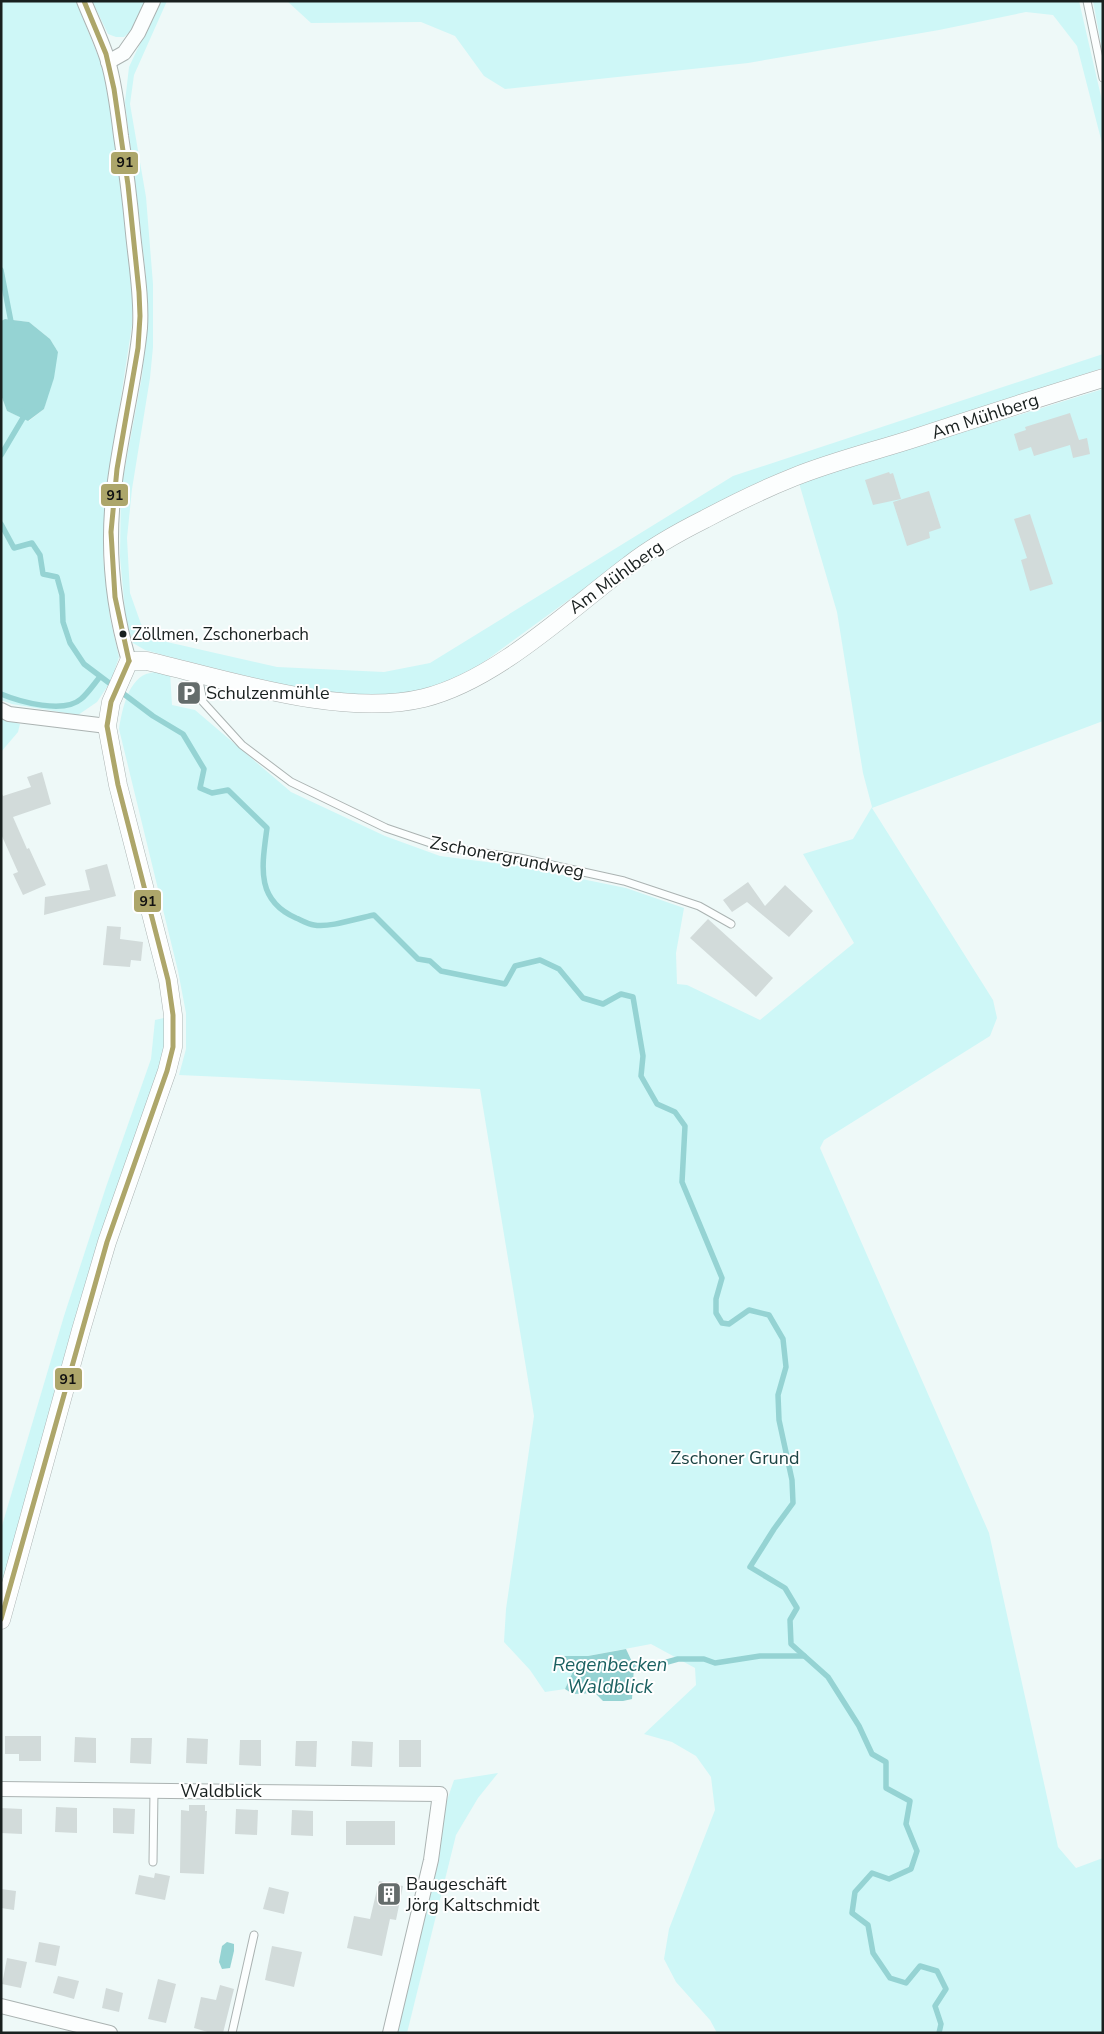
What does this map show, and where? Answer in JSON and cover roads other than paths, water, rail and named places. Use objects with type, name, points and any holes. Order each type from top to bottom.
[{"type":"street","points":[[1,1620],[91,1295],[107,1242],[167,1072],[173,1047],[173,1015],[168,980],[118,785],[107,726],[111,702],[126,666],[110,559],[111,525],[114,487],[134,376],[140,327],[140,301],[118,107],[108,62],[84,1]]},
{"type":"street","points":[[108,62],[124,53],[138,32],[153,1]]},
{"type":"street","name":"Am Mühlberg","points":[[126,666],[148,661],[280,692],[351,703],[391,704],[426,698],[444,692],[484,672],[515,653],[631,563],[666,540],[715,514],[795,476],[1103,378]]},
{"type":"street","points":[[1,710],[9,714],[107,726]]},
{"type":"street","name":"Waldblick","points":[[1,1789],[440,1794],[431,1860],[390,2033]]},
{"type":"street","points":[[1,2006],[110,2033]]},
{"type":"lane","points":[[1086,1],[1103,78]]},
{"type":"lane","name":"Zschonergrundweg","points":[[198,673],[203,702],[242,745],[291,782],[386,828],[442,847],[520,858],[624,881],[699,906],[731,924]]},
{"type":"lane","points":[[153,1862],[154,1791]]},
{"type":"lane","points":[[232,2033],[254,1935]]},
{"type":"water","points":[[5,319],[29,322],[50,339],[58,352],[54,378],[44,409],[28,421],[7,411],[1,395],[1,321]]},
{"type":"water","name":"Regenbecken Waldblick","points":[[626,1649],[634,1666],[632,1699],[603,1701],[595,1693],[573,1694],[565,1689],[576,1665],[561,1660],[564,1656],[588,1656]]},
{"type":"water","points":[[227,1942],[234,1944],[234,1951],[230,1968],[222,1969],[219,1962],[222,1946]]},
{"type":"waterway","points":[[1,270],[12,327]]},
{"type":"waterway","points":[[1,455],[23,418],[22,411]]},
{"type":"waterway","points":[[1,524],[14,548],[32,543],[40,555],[43,574],[57,577],[62,595],[63,622],[70,643],[84,664],[153,716],[183,734],[204,769],[200,788],[212,793],[228,790],[267,828],[263,868],[264,880],[267,892],[273,902],[283,911],[307,923],[321,926],[374,915],[418,959],[430,961],[441,971],[505,984],[515,966],[540,960],[559,969],[583,998],[603,1004],[621,994],[633,997],[643,1056],[641,1076],[657,1104],[675,1112],[685,1126],[682,1182],[722,1278],[716,1299],[716,1313],[722,1323],[729,1324],[749,1310],[769,1315],[783,1339],[786,1367],[778,1395],[779,1420],[792,1480],[793,1503],[750,1567],[785,1588],[797,1608],[790,1620],[791,1644],[828,1677],[859,1726],[872,1754],[886,1762],[886,1788],[910,1801],[906,1824],[917,1851],[911,1869],[889,1879],[872,1873],[855,1892],[852,1913],[868,1925],[873,1953],[890,1978],[906,1983],[920,1966],[937,1971],[946,1989],[935,2006],[941,2024],[939,2033]]},
{"type":"waterway","points":[[1,694],[30,703],[64,706],[81,699],[99,678]]},
{"type":"waterway","points":[[634,1666],[660,1664],[678,1659],[704,1659],[715,1663],[760,1656],[804,1656]]},
{"type":"place","name":"Zöllmen, Zschonerbach","points":[[123,634]]},
{"type":"place","name":"Schulzenmühle","points":[[189,693]]},
{"type":"place","name":"Baugeschäft Jörg Kaltschmidt","points":[[389,1894]]},
{"type":"park label","name":"Zschoner Grund","points":[[735,1458]]}]
